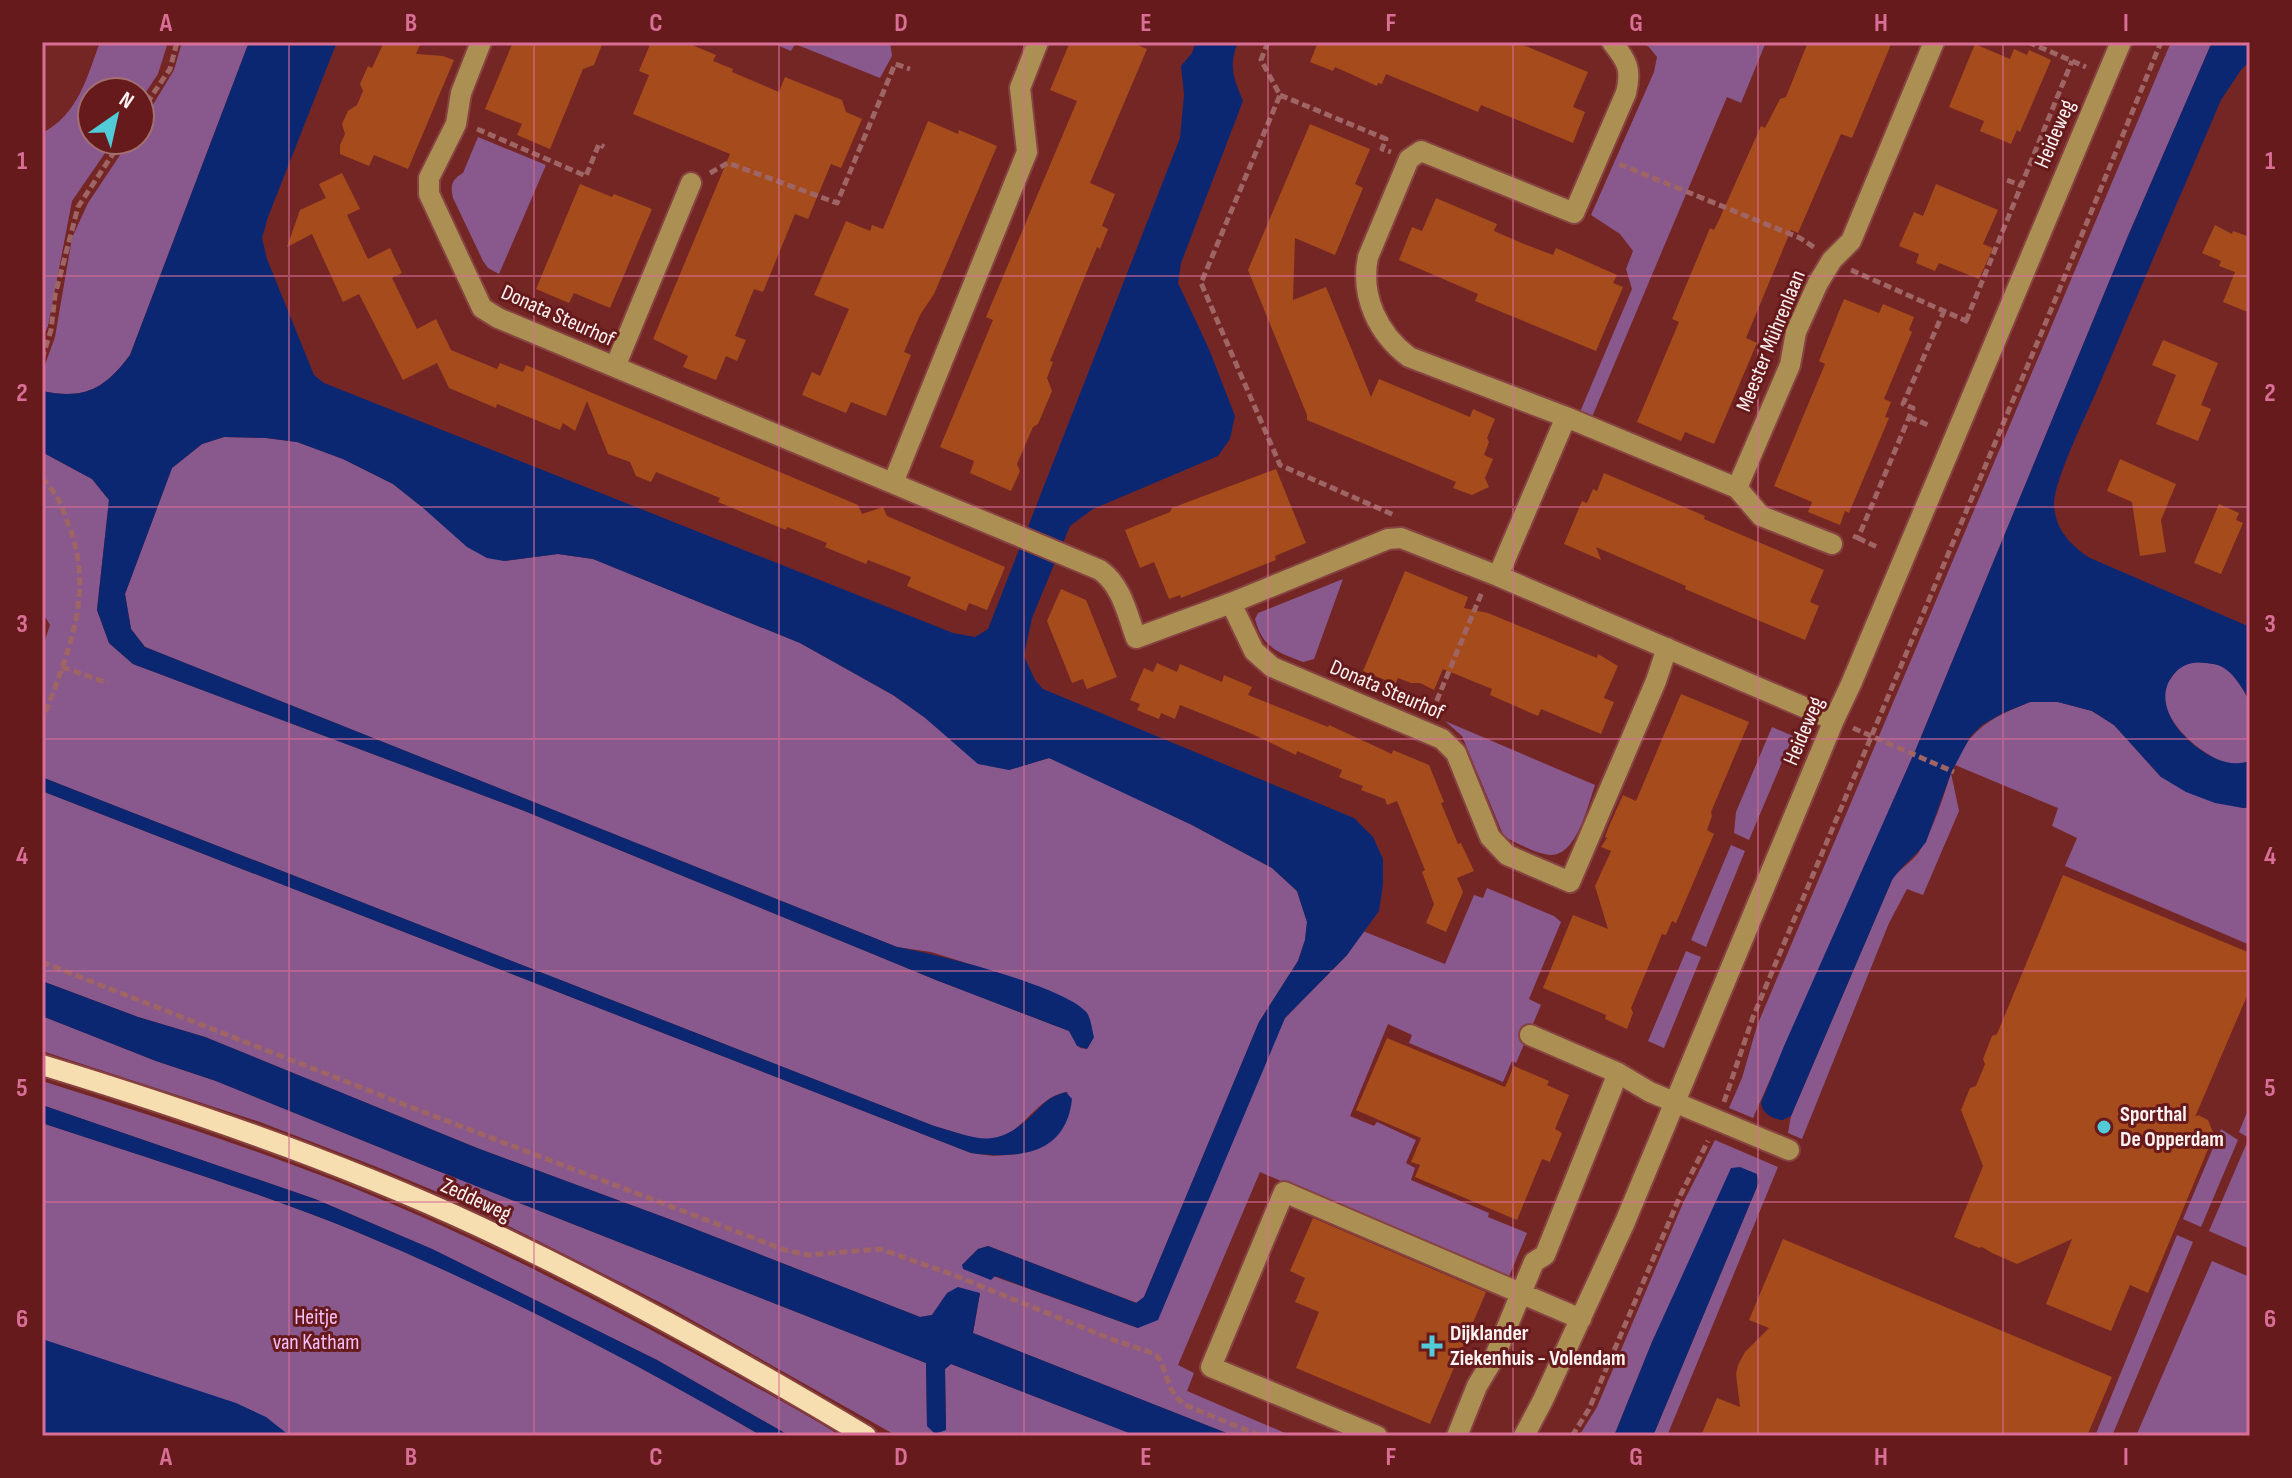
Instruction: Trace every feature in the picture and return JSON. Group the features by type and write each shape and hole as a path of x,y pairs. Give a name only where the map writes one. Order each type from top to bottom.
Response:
{"main road":[{"name":"Zeddeweg","path":"42,1065 280,1144 478,1226 698,1340 866,1436"}],"street":[{"name":"Donata Steurhof","path":"481,42 461,93 456,124 429,178 429,194 482,308 498,318 1100,570 1119,589 1136,638 1388,539 1401,538"},
{"path":"893,483 1027,152 1020,88 1038,42"},
{"path":"1612,42 1625,59 1630,77 1574,213 1421,151 1409,159 1368,257 1366,291 1381,328 1392,344 1409,357 1566,417 1737,488 1761,516 1832,544"},
{"name":"Meester Mührenlaan","path":"1737,488 1790,365 1796,332 1818,283 1832,260 1851,241 1934,42"},
{"name":"Heideweg","path":"1524,1436 1581,1319 1676,1102 2121,42"},
{"name":"Donata Steurhof","path":"615,367 691,183"},
{"path":"1494,574 1566,417"},
{"path":"1401,538 1494,574 1834,720"},
{"name":"Donata Steurhof","path":"1231,603 1254,651 1272,667 1442,739 1456,753 1490,837 1507,855 1570,882 1656,681 1667,648"},
{"path":"1530,1035 1618,1073 1638,1087 1789,1150"},
{"path":"1457,1436 1534,1262 1545,1255 1618,1073"},
{"path":"1377,1436 1211,1367 1284,1192 1581,1319"}],"path":[{"path":"156,90 170,69 177,42"},
{"path":"1268,42 1261,60 1280,95 1386,139 1382,149 1409,159"},
{"path":"1572,1436 1589,1409 1681,1194 1718,1119 1753,1017 2161,42"},
{"path":"1600,156 1800,238 1832,260 1969,322 2035,155 2035,147 2072,61"},
{"path":"691,183 728,163 837,203 895,64 910,69"},
{"path":"1280,95 1201,283 1280,465 1394,514 1401,538"},
{"path":"456,124 474,128 586,176 599,144 604,147"},
{"path":"42,359 78,207 111,156"},
{"path":"2007,180 2022,186"},
{"path":"1858,538 1913,408 1903,404 1944,311"},
{"path":"1909,417 1928,425"},
{"path":"42,478 62,506 75,542 81,580 78,616 42,722"},
{"path":"1832,544 1838,530 1877,547"},
{"path":"1424,731 1494,574"},
{"path":"62,667 108,683"},
{"path":"1872,735 1954,772"},
{"path":"42,962 785,1250 808,1255 880,1249 951,1274 1155,1354 1161,1361 1175,1396 1185,1405 1261,1436"}],"green space":[{"path":"100,42 168,42 156,77 87,76"},
{"path":"182,42 249,42 130,355 112,376 92,389 70,394 42,391 42,373 55,337 72,238 88,203 119,156 156,156 156,100 174,70"},
{"path":"770,42 890,42 892,56 880,78 795,44 791,51"},
{"path":"1641,42 1766,42 1741,103 1727,97 1592,417 1580,412 1632,289 1626,269 1633,251 1620,234 1591,215 1654,72 1657,57"},
{"path":"2171,42 2212,42 2128,236 1916,749 1753,1118 1729,1108 1742,1078 1757,1026"},
{"path":"76,101 76,156 103,156 72,201 48,326 42,340 42,133"},
{"path":"478,137 546,165 499,274 483,261 452,193 453,183 463,173"},
{"path":"224,437 297,442 343,459 393,484 504,561 558,554 593,559 800,643 893,695 1009,770 1049,758 1069,766 1192,825 1272,868 1297,891 1307,922 1298,961 1259,1022 1144,1297 1137,1303 988,1246 978,1249 962,1265 1138,1328 1285,1018 1347,955 1363,931 1445,964 1474,895 1483,898 1487,888 1554,916 1561,922 1529,999 1541,1005 1516,1063 1512,1061 1503,1082 1409,1043 1412,1035 1388,1024 1350,1116 1374,1126 1377,1122 1416,1140 1406,1163 1415,1168 1411,1180 1527,1233 1508,1279 1260,1172 1178,1365 1194,1373 1187,1391 1292,1436 1234,1436 973,1333 980,1293 943,1299 932,1315 920,1317 477,1148 205,1037 138,1017 42,981 42,791 971,1153 993,1156 1019,1154 1068,1092 1047,1100 1001,1137 984,1140 970,1137 934,1126 44,778 42,783 42,649 50,625 46,618 42,620 42,452 92,479 109,500 97,610 109,643 133,664 522,810 936,980 1069,1031 1080,1048 1087,1049 1094,1037 1005,975 931,952 897,947 145,647 131,629 125,594 172,468 202,444"},
{"path":"1343,579 1314,659 1303,662 1278,652 1262,637 1255,619 1258,613"},
{"path":"2198,662 2217,664 2229,671 2250,702 2250,761 2225,763 2204,752 2183,733 2167,711 2164,699 2167,684 2180,668"},
{"path":"2030,702 2058,702 2092,711 2114,725 2161,777 2243,808 2250,807 2250,945 2065,866 2077,838 2052,826 2058,808 1955,765 1976,732 2005,713"},
{"path":"1445,721 1595,785 1580,828 1568,847 1551,855 1504,837 1462,736"},
{"path":"1772,727 1793,736 1749,840 1734,833 1736,812"},
{"path":"1951,773 1959,811 1923,895 1907,889 1889,923 1802,1139 1788,1133 1791,1116 1892,880 1916,856 1924,843"},
{"path":"1731,845 1745,851 1706,947 1691,940"},
{"path":"1686,951 1701,957 1664,1048 1648,1041"},
{"path":"42,1016 216,1081 926,1363 927,1425 946,1429 945,1369 951,1364 1137,1436 897,1436 667,1306 459,1201 260,1122 42,1051"},
{"path":"42,1081 278,1159 441,1225 607,1306 841,1436 790,1436 657,1360 432,1249 315,1199 42,1105"},
{"path":"2250,1105 2250,1249 2209,1231 2249,1138 2239,1132"},
{"name":"Heitje van Katham","path":"42,1123 279,1202 409,1254 563,1327 762,1436 290,1436 42,1339"},
{"path":"2221,1129 2238,1140 2201,1227 2183,1219"},
{"path":"1715,1140 1778,1167 1667,1436 1653,1436 1759,1182 1672,1299 1614,1436 1579,1436 1597,1407 1683,1203"},
{"path":"2177,1235 2193,1242 2112,1436 2095,1436"},
{"path":"2212,1261 2250,1277 2250,1436 2136,1436"}],"shaded area":[{"path":"249,42 337,42 262,238 267,259 314,375 324,383 953,633 975,637 988,629 1180,138 1184,94 1181,66 1192,53 1196,42 1238,42 1233,72 1243,101 1181,263 1178,283 1209,349 1235,416 1230,439 1218,456 1093,509 1070,526 1032,618 1024,656 1035,680 1043,689 1354,818 1373,837 1383,859 1383,884 1379,911 1347,955 1285,1018 1158,1320 1138,1328 995,1276 991,1280 963,1269 962,1265 978,1249 988,1246 1136,1303 1144,1297 1259,1022 1298,961 1305,940 1307,922 1297,891 1272,868 1192,825 1049,758 1009,770 978,764 924,717 893,695 800,643 593,559 558,554 504,561 487,558 467,547 393,484 343,459 297,442 224,437 202,444 172,468 125,594 131,629 145,647 897,947 968,964 1054,993 1087,1013 1094,1037 1087,1049 1077,1046 1069,1031 936,980 522,810 133,664 109,643 97,610 109,500 92,479 42,452 42,391 70,394 92,389 112,376 130,355"},
{"path":"2212,42 2250,42 2250,61 2221,100 2070,451 2058,482 2054,505 2057,522 2065,536 2090,558 2250,627 2250,702 2228,671 2218,665 2201,662 2188,664 2176,671 2165,695 2175,725 2198,748 2223,761 2250,761 2250,807 2215,803 2186,792 2161,777 2114,725 2092,711 2058,702 2030,702 1982,725 1970,737 1951,773 1926,842 1892,880 1791,1116 1783,1120 1772,1117 1764,1111 1761,1103 1784,1046 1916,749 2128,236"},
{"path":"44,778 934,1126 973,1137 995,1138 1017,1128 1050,1099 1066,1092 1072,1099 1068,1118 1050,1143 1036,1150 1005,1155 971,1153 42,791"},
{"path":"42,981 138,1017 205,1037 477,1148 920,1317 932,1315 947,1293 958,1287 980,1293 973,1333 1234,1436 1137,1436 951,1364 945,1369 946,1430 935,1434 927,1426 926,1363 216,1081 42,1016"},
{"path":"42,1105 315,1199 432,1249 657,1360 790,1436 762,1436 562,1327 357,1232 240,1188 42,1123"},
{"path":"1740,1167 1757,1174 1759,1182 1653,1436 1614,1436 1652,1342 1731,1168"},
{"path":"42,1339 236,1403 266,1417 290,1436 42,1436"}],"building":[{"path":"384,42 421,42 416,54 454,60 408,169 374,155 369,166 340,154 345,134 342,124 348,111 357,105 363,91 360,84 368,66 372,68"},
{"path":"513,42 603,42 594,65 583,69 550,149 517,135 522,124 485,109"},
{"path":"651,42 685,42 716,55 713,61 733,69 732,72 779,92 785,77 842,100 846,112 862,119 841,168 831,164 808,219 795,214 763,292 754,289 735,336 746,340 737,361 726,356 716,380 683,367 688,356 653,339 730,154 633,114 649,75 639,71"},
{"path":"1070,42 1131,42 1147,49 1090,183 1115,194 1102,226 1108,229 1100,249 1097,247 1050,361 1053,362 1047,378 1052,391 1017,464 1020,471 1011,491 970,473 974,461 940,447 993,320 986,317 1077,101 1050,90"},
{"path":"1318,42 1516,42 1588,72 1573,107 1585,112 1573,143 1481,105 1478,112 1386,74 1382,84 1378,83 1377,86 1335,67 1333,71 1310,62"},
{"path":"1808,42 1892,42 1852,138 1841,134 1798,233 1791,230 1746,338 1757,343 1714,444 1685,432 1681,441 1637,422 1679,322 1672,319 1710,228 1714,230 1761,126 1765,128 1780,99 1786,97"},
{"path":"1975,44 2010,59 2014,49 2027,55 2029,50 2051,60 2020,132 2017,130 2011,144 1980,131 1984,121 1949,107"},
{"path":"928,121 997,146 934,294 920,315 904,352 911,355 886,416 851,402 846,413 802,395 812,372 820,376 849,309 814,295 846,221 870,231 872,225 883,229"},
{"path":"1310,124 1370,149 1355,184 1363,188 1335,255 1295,238 1293,300 1326,287 1371,397 1379,379 1470,417 1473,409 1495,419 1484,455 1493,459 1485,478 1489,487 1472,495 1453,488 1456,482 1307,420 1248,270"},
{"path":"342,173 360,209 347,215 368,259 390,248 402,273 392,278 417,329 436,319 451,350 497,369 500,363 523,372 526,365 858,505 862,514 883,507 887,516 1005,567 987,610 969,603 966,611 907,586 911,577 868,560 866,564 825,547 827,543 742,512 718,502 720,498 656,472 651,482 636,476 630,462 608,454 587,401 575,431 563,423 560,430 449,388 437,363 403,380 359,294 343,302 312,234 287,247 300,210 326,198 319,184"},
{"path":"580,184 652,209 610,308 574,293 569,303 536,289"},
{"path":"1936,184 1998,210 1983,244 1993,248 1979,279 1939,263 1935,271 1916,263 1919,254 1899,246 1914,212 1923,216"},
{"path":"1436,198 1497,224 1494,231 1524,244 1553,255 1556,248 1617,275 1613,283 1623,287 1596,351 1475,301 1478,294 1399,260 1412,227 1422,231"},
{"path":"2215,225 2232,234 2233,231 2250,237 2250,313 2223,302 2235,272 2219,266 2221,261 2202,253"},
{"path":"1844,299 1879,313 1883,304 1914,317 1909,330 1912,332 1884,399 1891,402 1885,417 1889,418 1849,513 1845,511 1840,525 1808,512 1812,502 1774,486 1825,364 1819,361"},
{"path":"2163,340 2218,363 2201,405 2211,409 2198,441 2156,424 2176,375 2152,365"},
{"path":"2120,459 2176,484 2161,520 2166,552 2140,556 2132,502 2107,491"},
{"path":"1276,469 1306,543 1275,556 1276,560 1181,598 1180,595 1169,599 1154,562 1140,568 1125,530 1170,512 1172,508"},
{"path":"1604,473 1824,570 1810,602 1819,606 1805,640 1596,547 1601,560 1564,544 1582,501 1587,503 1593,489 1597,491"},
{"path":"2219,504 2239,513 2236,520 2243,523 2221,574 2194,563"},
{"path":"1405,571 1468,597 1464,608 1488,613 1597,658 1598,654 1618,666 1604,698 1614,702 1601,734 1541,709 1538,716 1490,695 1492,689 1443,669 1434,690 1398,678 1395,684 1363,671"},
{"path":"1061,589 1086,600 1117,677 1087,689 1083,679 1072,683 1047,621"},
{"path":"1157,663 1177,672 1180,664 1222,682 1224,675 1252,687 1248,695 1329,725 1392,754 1393,750 1429,765 1458,844 1461,843 1474,871 1457,878 1463,892 1446,932 1426,923 1434,904 1422,872 1425,870 1397,801 1387,805 1385,799 1361,790 1363,786 1339,777 1342,770 1297,751 1296,755 1180,705 1175,719 1161,713 1159,719 1137,710 1140,704 1130,700 1144,668 1153,672"},
{"path":"1681,694 1749,722 1711,812 1707,830 1714,834 1676,923 1672,921 1666,935 1662,934 1631,1008 1633,1013 1627,1029 1605,1019 1606,1015 1543,988 1573,915 1608,929 1595,886 1611,851 1601,847 1623,795 1636,801"},
{"path":"2063,875 2250,953 2250,989 2195,1117 2198,1115 2208,1120 2214,1135 2148,1293 2130,1285 2111,1331 2046,1304 2072,1239 2017,1264 1954,1237 1983,1166 1961,1110 1970,1088 1976,1086 1992,1036 1997,1034"},
{"path":"1387,1038 1505,1087 1514,1066 1549,1081 1547,1085 1569,1095 1555,1129 1562,1133 1550,1162 1542,1159 1517,1220 1415,1177 1420,1165 1411,1162 1421,1138 1356,1110"},
{"path":"1313,1218 1486,1292 1430,1424 1296,1368 1319,1312 1295,1302 1305,1278 1290,1271"},
{"path":"1783,1239 2112,1377 2087,1436 1701,1436 1717,1398 1740,1407 1736,1374 1738,1365 1745,1352 1769,1328 1749,1320"}],"place":[{"name":"Sporthal De Opperdam","path":"2104,1127"},
{"name":"Dijklander Ziekenhuis - Volendam","path":"1432,1346"}]}
